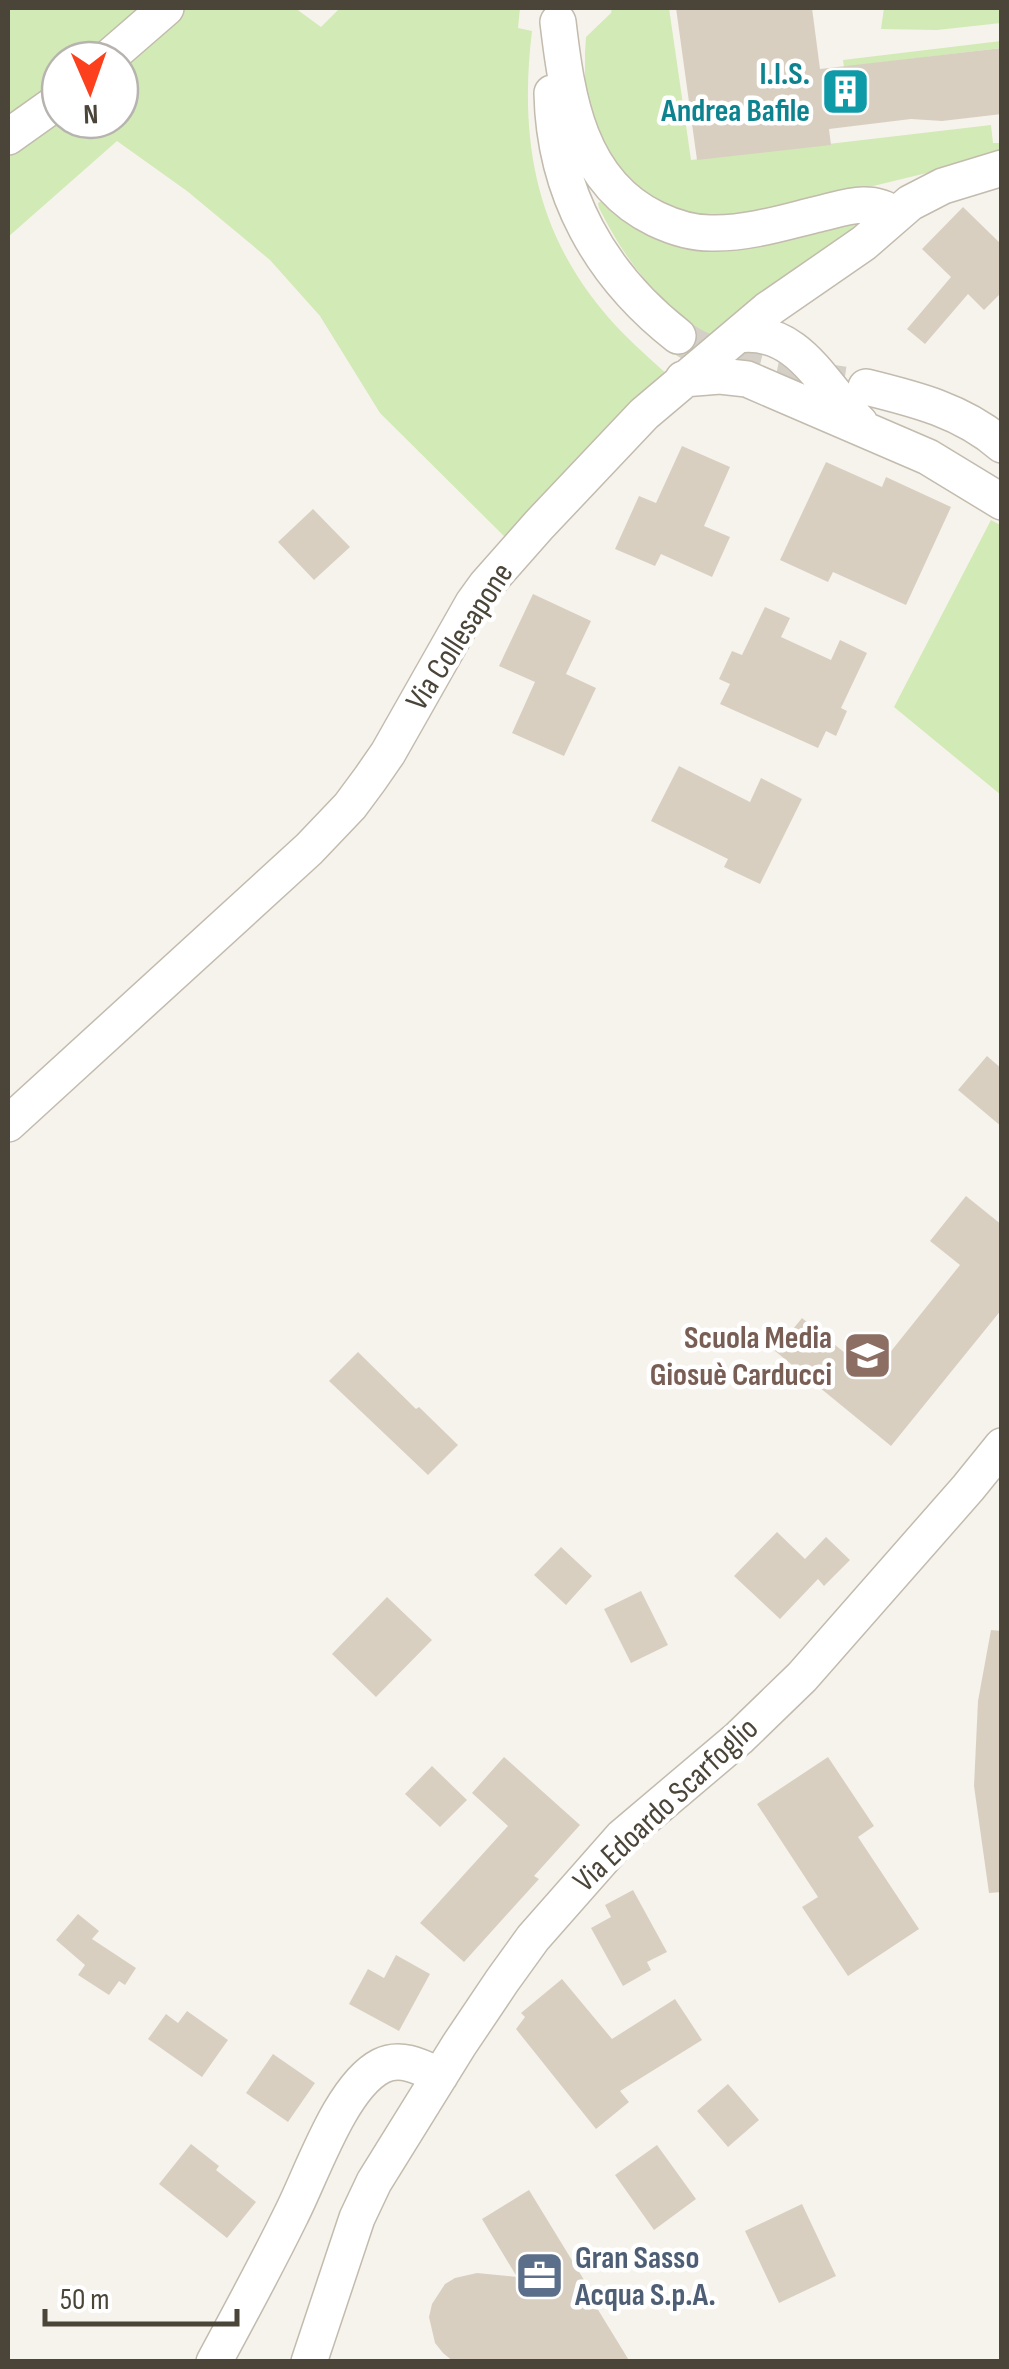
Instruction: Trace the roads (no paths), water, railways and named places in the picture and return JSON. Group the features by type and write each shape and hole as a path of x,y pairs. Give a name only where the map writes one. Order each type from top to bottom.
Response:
{"street":[{"path":"129,40 166,8"},
{"path":"559,15 570,101 584,144 618,194 649,216 686,231 714,234 863,204 881,207 895,215"},
{"path":"559,15 552,107 558,154 568,187 611,268 644,307 678,336"},
{"path":"8,137 40,114"},
{"name":"Via Collesapone","path":"8,1124 331,827 388,753 486,585 625,432 778,302 864,242 910,203 943,186 1002,168"},
{"path":"778,302 774,325 782,341"},
{"path":"747,379 737,357 738,335 762,334 782,341 804,359 865,428"},
{"path":"683,379 747,379 928,456 1002,502"},
{"path":"866,387 952,412 1002,445"},
{"name":"Via Edoardo Scarfoglio","path":"309,2362 366,2198 502,1981 549,1918 622,1838 739,1738 802,1677 1002,1446"},
{"path":"214,2362 342,2109 356,2089 376,2069 396,2062 440,2076"}],"tunnel":[{"path":"678,336 737,364 844,384"}],"place":[{"name":"I.I.S. Andrea Bafile","path":"845,92"},
{"name":"Scuola Media Giosuè Carducci","path":"867,1356"},
{"name":"Gran Sasso Acqua S.p.A.","path":"540,2276"}]}
